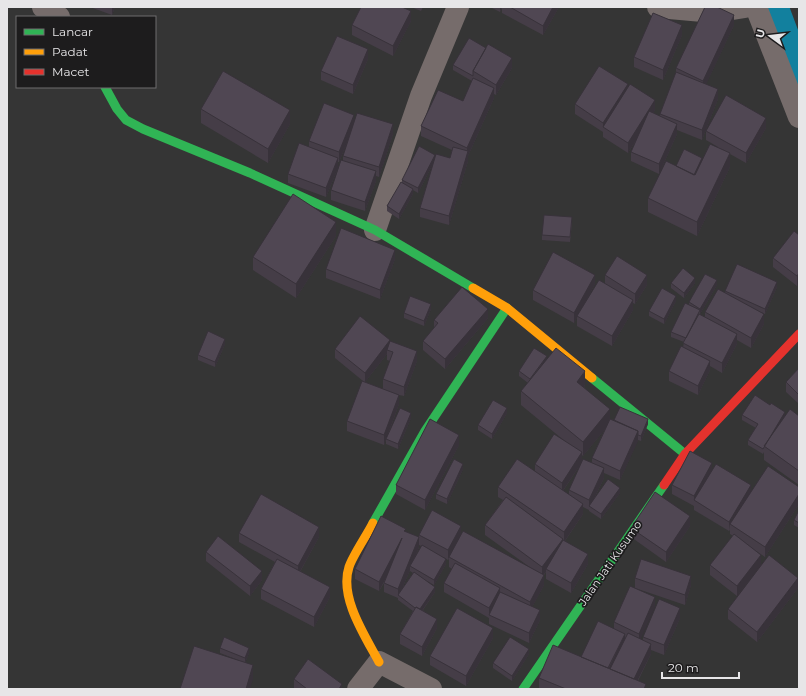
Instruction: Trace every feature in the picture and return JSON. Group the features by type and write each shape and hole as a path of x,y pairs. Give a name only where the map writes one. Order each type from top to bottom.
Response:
{"street":[{"path":"43,7 57,16"},
{"path":"375,230 421,96 458,7"},
{"path":"658,7 714,12 745,7"},
{"path":"756,7 799,118"},
{"path":"106,88 117,109 126,120 142,129 250,172 375,230 507,308 685,454"},
{"path":"432,689 380,662 354,614 346,583 349,566 425,431 507,308"},
{"name":"Jalan Jati Kusumo","path":"523,689 685,454 799,334"},
{"path":"358,689 380,662"}],"building":[{"path":"361,7 402,7 411,11 393,46 352,25"},
{"path":"510,7 553,7 543,26"},
{"path":"705,7 717,7 734,15 703,81 676,68"},
{"path":"653,13 682,25 663,70 634,57"},
{"path":"337,36 368,49 353,85 321,71"},
{"path":"469,38 486,48 473,71 473,76 453,65"},
{"path":"488,44 512,58 496,85 473,71"},
{"path":"599,66 628,84 603,123 575,104"},
{"path":"223,71 290,110 268,149 201,109"},
{"path":"676,72 718,89 702,130 660,114"},
{"path":"473,78 494,88 467,148 421,126 438,90 463,101"},
{"path":"630,84 655,100 628,143 603,127"},
{"path":"726,95 766,118 746,153 706,131"},
{"path":"324,103 354,115 339,152 309,141"},
{"path":"649,111 677,124 659,164 631,152"},
{"path":"357,113 393,124 379,167 343,156"},
{"path":"299,143 338,158 326,188 288,174"},
{"path":"710,144 730,153 697,222 648,198 666,161 695,175"},
{"path":"419,146 435,155 418,188 402,180"},
{"path":"453,147 468,151 449,216 420,208 436,154 450,158"},
{"path":"684,149 702,158 694,175 676,166"},
{"path":"341,160 376,171 365,202 331,190"},
{"path":"401,182 413,189 399,214 387,206"},
{"path":"293,194 336,222 296,284 253,257"},
{"path":"544,215 572,217 570,237 542,235"},
{"path":"341,228 395,250 380,290 326,269"},
{"path":"794,231 799,235 799,273 797,276 773,258"},
{"path":"553,252 595,275 574,313 533,290"},
{"path":"617,256 647,275 635,294 605,275"},
{"path":"737,264 777,282 765,309 725,291"},
{"path":"683,268 695,278 684,293 671,283"},
{"path":"705,274 717,280 700,309 689,302"},
{"path":"599,280 633,300 612,336 577,316"},
{"path":"462,287 488,309 445,359 423,341 438,323 434,320"},
{"path":"662,288 676,296 664,319 649,311"},
{"path":"718,289 764,314 751,338 705,312"},
{"path":"410,296 431,304 424,321 404,313"},
{"path":"685,303 700,310 686,338 671,332"},
{"path":"699,314 737,334 722,363 683,343"},
{"path":"360,316 390,340 365,373 335,349"},
{"path":"208,331 225,339 215,362 198,355"},
{"path":"390,341 417,351 404,387 383,379 393,352 387,350"},
{"path":"681,346 710,361 698,386 669,371"},
{"path":"534,348 547,356 530,379 519,371"},
{"path":"556,348 585,371 577,382 610,409 583,442 521,391"},
{"path":"799,368 799,395 786,382"},
{"path":"362,381 399,395 384,435 347,421"},
{"path":"755,395 770,405 771,403 785,412 763,449 748,440 758,424 742,415"},
{"path":"493,400 507,408 492,434 478,425"},
{"path":"620,407 648,419 641,436 638,435 638,431 614,420"},
{"path":"400,408 411,413 398,444 386,439"},
{"path":"790,409 799,416 799,471 764,446"},
{"path":"430,419 459,435 425,500 396,485"},
{"path":"610,419 638,431 620,471 592,458"},
{"path":"554,434 582,452 562,483 535,464"},
{"path":"690,451 712,463 694,496 672,485"},
{"path":"454,459 463,464 447,499 436,494"},
{"path":"517,459 583,504 564,532 498,487"},
{"path":"583,459 604,468 589,500 569,490"},
{"path":"716,464 751,485 729,522 694,500"},
{"path":"768,466 799,487 799,494 765,547 730,524"},
{"path":"608,479 620,488 601,514 589,506"},
{"path":"655,492 690,516 666,552 631,528"},
{"path":"261,494 319,527 298,566 239,533"},
{"path":"506,497 563,539 542,567 485,525"},
{"path":"432,510 461,526 448,550 419,535"},
{"path":"799,510 799,523 794,520"},
{"path":"381,516 406,529 404,531 419,537 398,589 384,583 402,538 379,582 355,569"},
{"path":"463,531 544,575 530,602 449,557"},
{"path":"734,534 761,555 737,586 710,565"},
{"path":"218,536 262,571 250,586 206,552"},
{"path":"563,540 588,554 571,583 546,569"},
{"path":"422,545 446,559 434,580 410,566"},
{"path":"769,555 798,578 757,632 728,609"},
{"path":"277,559 330,587 314,617 261,589"},
{"path":"641,559 691,576 685,595 635,578"},
{"path":"455,563 500,588 489,608 444,583"},
{"path":"414,572 435,587 420,609 415,608 398,595"},
{"path":"630,586 655,597 639,634 614,622"},
{"path":"500,592 540,610 529,633 489,615"},
{"path":"659,599 680,608 664,645 643,637"},
{"path":"416,607 437,619 422,647 400,634"},
{"path":"457,608 493,628 466,676 430,656"},
{"path":"598,621 625,634 608,668 581,657"},
{"path":"628,633 651,644 634,679 610,669"},
{"path":"224,637 249,648 245,658 220,648"},
{"path":"510,637 529,649 512,676 493,663"},
{"path":"553,645 646,684 644,689 566,689 539,678"},
{"path":"194,646 253,665 246,689 180,689"},
{"path":"308,659 342,684 339,689 307,689 294,679"}],"waterway":[{"path":"775,7 799,71"}],"traffic: fast":[{"path":"106,88 117,109 126,120 143,129 250,173 375,230 473,288"},
{"path":"373,523 425,431 507,308"},
{"path":"592,378 685,454"},
{"path":"523,689 664,485"}],"traffic: slow":[{"path":"473,288 507,308 592,378"},
{"path":"373,523 351,562 347,579 350,603 355,616 379,662"}],"traffic: jam":[{"path":"664,485 685,454 799,334"}]}
